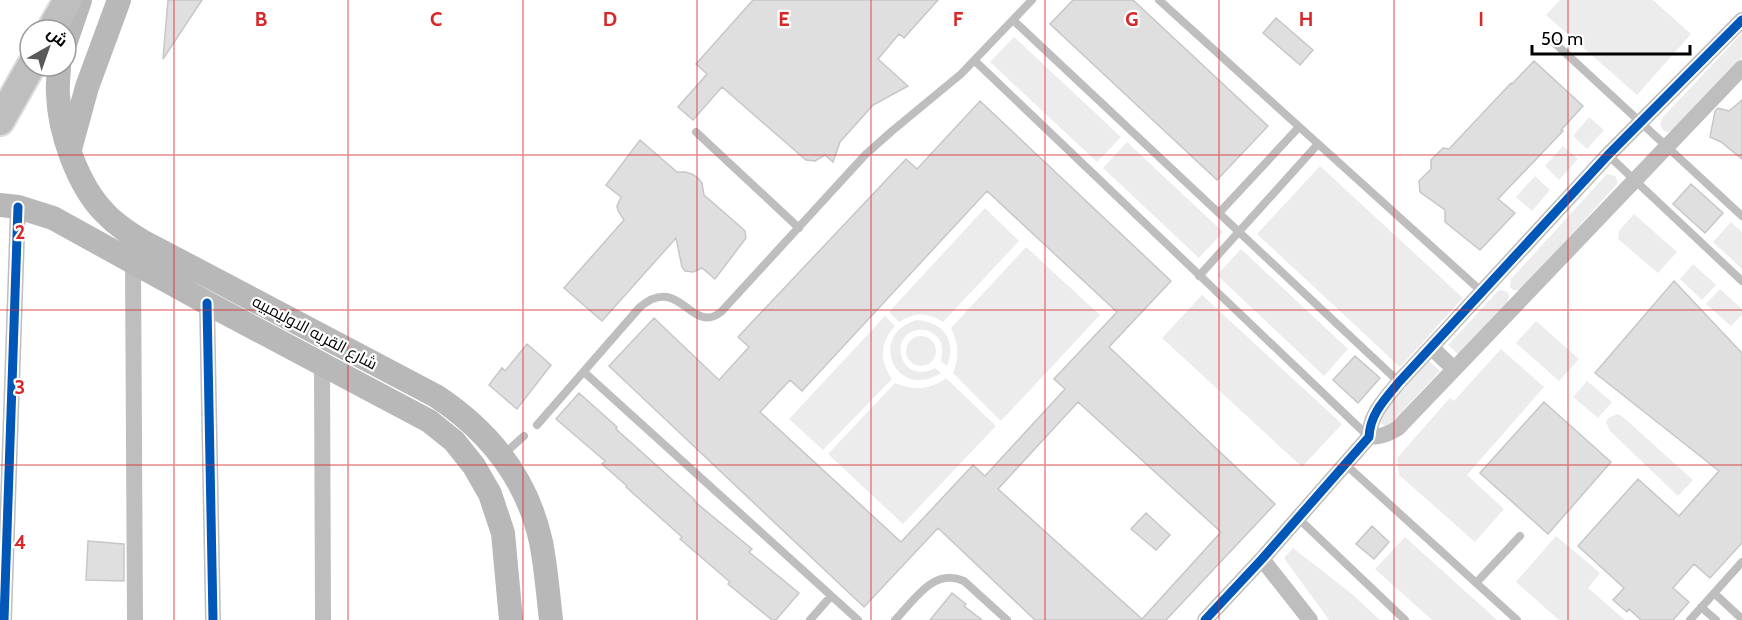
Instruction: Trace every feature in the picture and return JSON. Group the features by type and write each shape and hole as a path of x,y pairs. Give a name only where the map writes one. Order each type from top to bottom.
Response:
{"highway":[{"path":"58,18 68,0"},
{"path":"0,121 24,78"}],"main road":[{"path":"74,18 80,0"},
{"path":"70,150 87,87 119,0"},
{"name":"شارع القريه الاوليمبيه","path":"59,78 61,122 77,172 89,194 122,228 142,241 436,396 472,423 502,456 516,476 536,523 541,543 551,620"},
{"name":"شارع القريه الاوليمبيه","path":"9,206 53,218 429,421 454,441 474,466 490,494 503,533 511,620"},
{"path":"503,533 536,523"}],"street":[{"path":"1205,620 1369,437 1369,426 1373,417 1399,382 1608,155 1742,20"},
{"path":"1369,437 1390,434 1398,428 1742,68"},
{"path":"4,620 9,206"},
{"path":"133,261 135,620"},
{"path":"207,303 213,620"},
{"path":"1431,347 1455,369"},
{"path":"322,363 322,620"},
{"path":"1262,559 1310,620"}],"lane":[{"path":"537,425 647,301 656,297 665,297 682,303 702,318 709,319 716,316 865,156 975,61 1032,0"},
{"path":"1159,0 1481,291"},
{"path":"1013,20 1399,382"},
{"path":"1546,35 1742,216"},
{"path":"975,61 1369,437"},
{"path":"1220,213 1299,127"},
{"path":"696,132 799,228"},
{"path":"1199,276 1318,144"},
{"path":"1608,155 1742,281"},
{"path":"584,372 858,620"},
{"path":"502,456 524,436"},
{"path":"1345,464 1516,620"},
{"path":"1298,518 1405,620"},
{"path":"1476,583 1520,536"},
{"path":"1690,620 1742,562"},
{"path":"895,620 928,585 945,577 964,581 1007,620"},
{"path":"1714,593 1742,619"},
{"path":"810,620 831,596"},
{"path":"1701,607 1716,620"}],"shaded area":[{"path":"1560,0 1653,0 1691,34 1637,95 1546,15"},
{"path":"1742,33 1742,58 1675,129 1664,131 1660,124 1663,117"},
{"path":"1014,37 1121,137 1097,162 990,62"},
{"path":"1589,117 1604,130 1587,149 1573,136"},
{"path":"1127,142 1223,232 1199,258 1103,168"},
{"path":"1563,146 1578,159 1559,180 1545,166"},
{"path":"1320,166 1463,298 1400,367 1257,234"},
{"path":"1607,174 1615,176 1617,184 1521,290 1513,290 1510,287 1511,279"},
{"path":"1535,176 1550,190 1532,211 1516,197"},
{"path":"985,208 1019,241 943,322 932,316 921,314 910,316 899,322 889,312"},
{"path":"1634,214 1677,252 1658,273 1618,239 1619,231"},
{"path":"1731,222 1742,232 1742,269 1713,242"},
{"path":"1026,247 1100,315 1001,421 953,373 957,350 951,328"},
{"path":"1241,249 1348,349 1324,376 1217,275"},
{"path":"1693,264 1716,285 1702,300 1680,279"},
{"path":"1720,289 1742,309 1742,315 1731,326 1706,304"},
{"path":"1501,290 1508,292 1507,303 1459,355 1448,345"},
{"path":"1202,295 1342,424 1302,467 1162,338"},
{"path":"885,316 895,326 886,338 883,352 885,365 892,379 823,450 789,419"},
{"path":"917,320 941,329 949,341 950,357 947,366 941,361 941,343 933,333 927,330 917,330 908,334 902,341 902,358 906,365 923,372 935,368 941,373 925,380 911,379 900,373 893,363 890,351 893,338 902,327"},
{"path":"1536,321 1579,359 1559,381 1516,343"},
{"path":"921,336 932,340 936,351 932,362 921,366 910,362 906,351 910,340"},
{"path":"1501,349 1544,387 1467,475 1504,509 1475,542 1399,475 1397,458 1450,398 1454,401"},
{"path":"1429,361 1440,371 1391,423 1385,426 1380,422 1382,414"},
{"path":"946,378 996,426 903,524 828,454 895,383 921,388 934,385"},
{"path":"1587,381 1612,402 1598,418 1573,397"},
{"path":"1617,414 1693,480 1678,496 1610,431 1606,422 1608,418"},
{"path":"1556,536 1600,573 1588,588 1625,620 1559,620 1516,582"},
{"path":"1405,537 1497,620 1432,620 1375,569"},
{"path":"1293,548 1352,594 1380,620 1329,620 1284,558"}],"building":[{"path":"168,0 202,0 163,59"},
{"path":"753,0 938,0 904,38 899,34 878,59 908,86 873,105 840,142 833,162 825,155 815,161 806,160 722,87 693,120 678,107 707,74 696,64"},
{"path":"1073,0 1133,0 1268,126 1217,180 1050,24"},
{"path":"1276,18 1313,50 1300,65 1263,33"},
{"path":"1534,61 1583,106 1561,130 1563,131 1498,199 1515,213 1480,250 1445,222 1445,210 1420,192 1419,181 1431,169 1431,160 1443,148 1449,149"},
{"path":"1742,100 1742,159 1721,142 1710,137 1715,111 1718,108 1729,111"},
{"path":"980,101 1171,281 1109,347 1275,504 1166,620 1035,620 938,528 864,607 609,366 654,318 719,380 749,347 738,337 906,159 917,169","holes":["987,191 1117,312 1054,379 1065,389 985,476 973,465 901,542 760,412 790,380 802,391","1078,402 1221,532 1142,619 998,489"]},
{"path":"640,140 677,172 692,174 698,178 702,183 704,195 745,231 746,238 715,279 702,268 693,272 685,271 682,267 676,238 602,321 564,288 624,220 617,206 621,197 606,185"},
{"path":"1691,184 1723,213 1705,233 1673,204"},
{"path":"1674,281 1742,353 1742,543 1710,578 1694,564 1673,588 1689,602 1673,620 1641,620 1629,609 1627,612 1613,600 1624,588 1578,546 1638,479 1679,516 1719,471 1595,373"},
{"path":"527,344 551,365 517,409 489,385 502,368 505,371"},
{"path":"1355,356 1380,378 1358,403 1333,380"},
{"path":"579,393 694,501 752,549 749,552 799,593 776,620 772,620 728,584 730,582 680,539 682,537 602,464 605,461 556,419"},
{"path":"1544,402 1611,462 1548,534 1480,473"},
{"path":"1146,513 1170,535 1156,550 1131,529"},
{"path":"1372,526 1389,542 1374,559 1356,544"},
{"path":"88,541 124,544 124,581 86,580"},
{"path":"952,593 966,604 964,606 982,620 930,620"}],"cycle path":[{"path":"1205,620 1369,437 1375,414 1399,382 1608,155 1742,20"},
{"path":"4,620 18,207"},
{"path":"207,303 213,620"}]}
